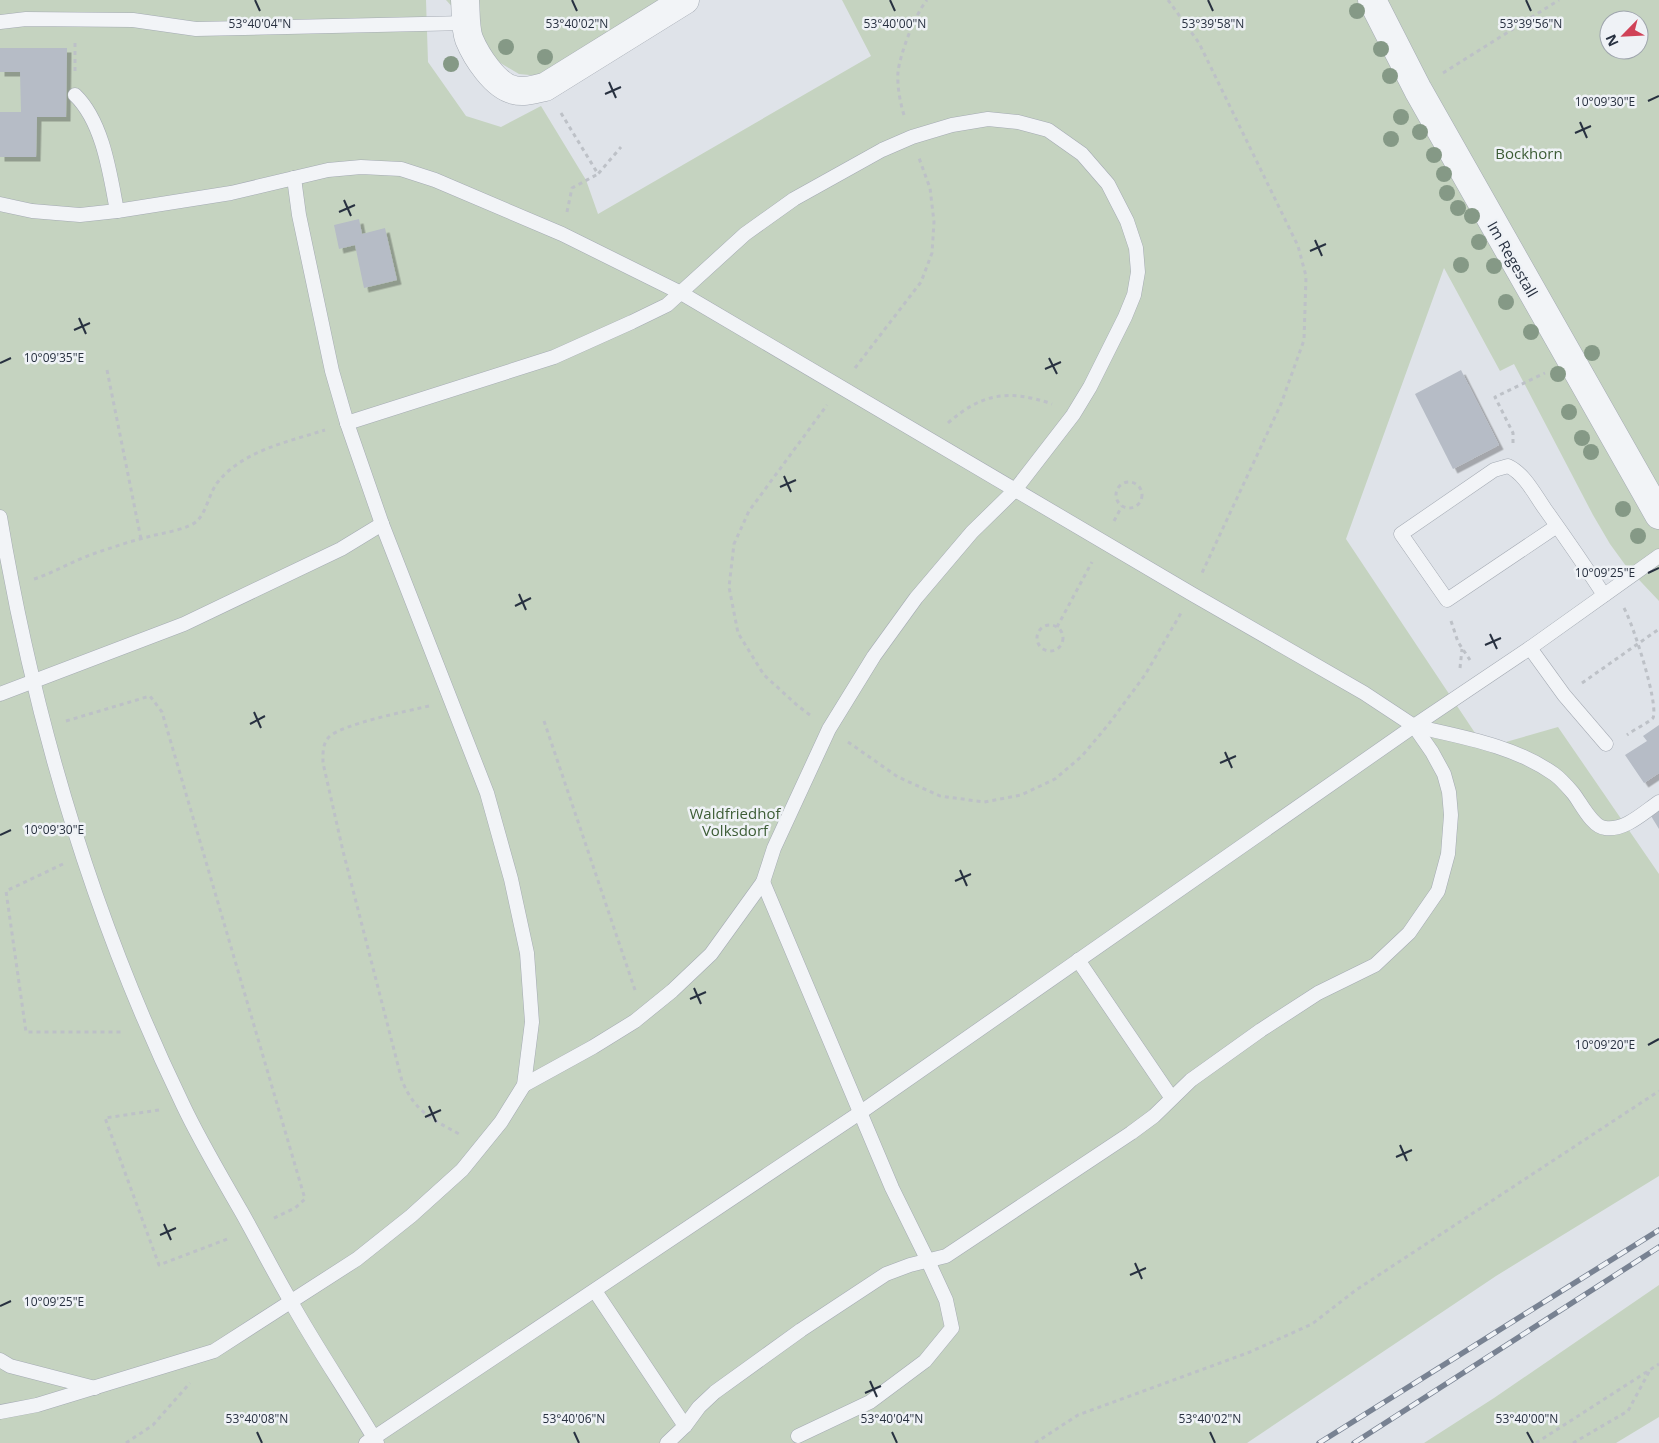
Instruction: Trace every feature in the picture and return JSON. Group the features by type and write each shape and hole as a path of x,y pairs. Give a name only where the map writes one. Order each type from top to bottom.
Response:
{"street":[{"path":"466,12 468,38 488,72 498,82 514,90 537,89 686,0"},
{"name":"Im Regestall","path":"1372,0 1418,90 1659,515"}],"lane":[{"path":"0,22 26,19 132,20 196,29 466,12"},
{"path":"75,95 86,109 99,136 117,211"},
{"path":"347,423 554,357 632,322 667,304 745,234 794,199 882,150 912,137 952,125 988,118 1018,122 1048,130 1082,154 1108,184 1127,221 1136,248 1138,272 1134,295 1090,386 1072,415 1015,490 972,532 916,598 874,656 829,729 774,848 763,882 711,954 635,1021 593,1047 524,1085"},
{"path":"0,204 32,211 80,215 231,193 328,170 361,167 400,169 435,180 562,234 681,293 1103,542 1364,693 1414,726 1509,750 1529,758 1559,778 1573,793 1595,823 1603,828 1618,828 1659,802"},
{"path":"0,1412 37,1405 214,1351 357,1259 412,1216 462,1170 501,1122 524,1085 532,1022 526,953 511,879 487,793 382,524 347,423 330,362 299,215 294,178"},
{"path":"1557,526 1446,600 1402,534 1494,470 1508,466 1516,470 1609,592"},
{"path":"0,517 12,586 44,728 82,856 108,929 149,1032 183,1106 290,1301 372,1441 861,1112 1414,726 1530,648 1659,556"},
{"path":"0,694 184,624 341,549 382,524"},
{"path":"1530,648 1564,695 1606,744"},
{"path":"667,1443 715,1392 801,1330 886,1274 910,1265 946,1256 1030,1202 1154,1116 1191,1080 1261,1030 1318,993 1375,964 1409,932 1438,891 1448,854 1451,816 1449,792 1444,774 1414,726"},
{"path":"763,882 892,1188 946,1300 952,1328 925,1360 870,1402 798,1436"},
{"path":"1078,960 1172,1098"},
{"path":"595,1291 685,1426"},
{"path":"0,1360 10,1366 96,1388"}],"path":[{"path":"1168,0 1199,43 1298,246 1306,276 1306,300"},
{"path":"1418,90 1559,0"},
{"path":"75,39 75,95"},
{"path":"537,89 598,174"},
{"path":"562,234 572,188 598,174 621,147"},
{"path":"107,370 141,538"},
{"path":"1508,466 1514,440 1513,433 1495,397 1520,385"},
{"path":"933,441 941,430 965,410 976,403 992,397 1021,395 1053,404 1072,415"},
{"path":"12,586 44,576 89,556 141,538 185,527 198,521 216,485 226,473 247,458 274,446 347,423"},
{"path":"1126,482 1136,484 1142,492 1140,502 1132,508 1122,506 1116,498 1118,488 1126,482"},
{"path":"1057,627 1122,506"},
{"path":"1606,744 1616,742 1653,718 1656,708 1652,687 1630,618 1609,592"},
{"path":"1446,600 1458,642 1483,679"},
{"path":"1047,626 1057,627 1062,636 1061,645 1052,652 1042,650 1037,641 1039,631 1047,626"},
{"path":"1564,695 1659,628"},
{"path":"44,728 124,702 150,696 162,712 305,1199 296,1208 252,1230 159,1265 105,1118 183,1106"},
{"path":"452,700 338,731 328,738 323,750 323,763 343,851 402,1081 414,1104 425,1114 481,1147"},
{"path":"544,722 643,1014"},
{"path":"82,856 6,891 26,1032 149,1032"},
{"path":"1035,1443 1078,1415 1250,1352 1312,1324 1356,1290 1659,1091"},
{"path":"126,1443 153,1425 194,1379 214,1351"},
{"path":"1536,1443 1659,1364"},
{"path":"1573,1443 1628,1410 1650,1368"}],"green space":[{"name":"Waldfriedhof Volksdorf","path":"0,0 426,0 428,62 466,116 501,127 541,106 586,180 598,214 871,56 842,0 1659,0 1659,601 1626,566 1610,544 1514,364 1500,371 1444,268 1346,539 1485,748 1558,727 1659,874 1659,1176 1496,1276 1247,1443 0,1443"},
{"path":"446,0 670,0 550,77 519,74 492,58 467,23"},
{"path":"1659,1285 1659,1417 1616,1443 1424,1443 1494,1398"}],"building":[{"path":"0,48 67,48 66,117 37,117 36,157 0,157 0,112 21,112 20,72 0,72"},
{"path":"359,219 362,234 385,228 397,280 364,288 355,245 339,249 334,225"},
{"path":"1461,370 1499,445 1453,469 1415,394"},
{"path":"1659,725 1659,773 1644,783 1625,755 1647,741 1643,736"},
{"path":"1659,810 1659,829 1651,816"}],"railway":[{"path":"1319,1443 1659,1230"},
{"path":"1354,1443 1659,1247"}],"park label":[{"name":"Bockhorn","path":"1529,153"}]}
